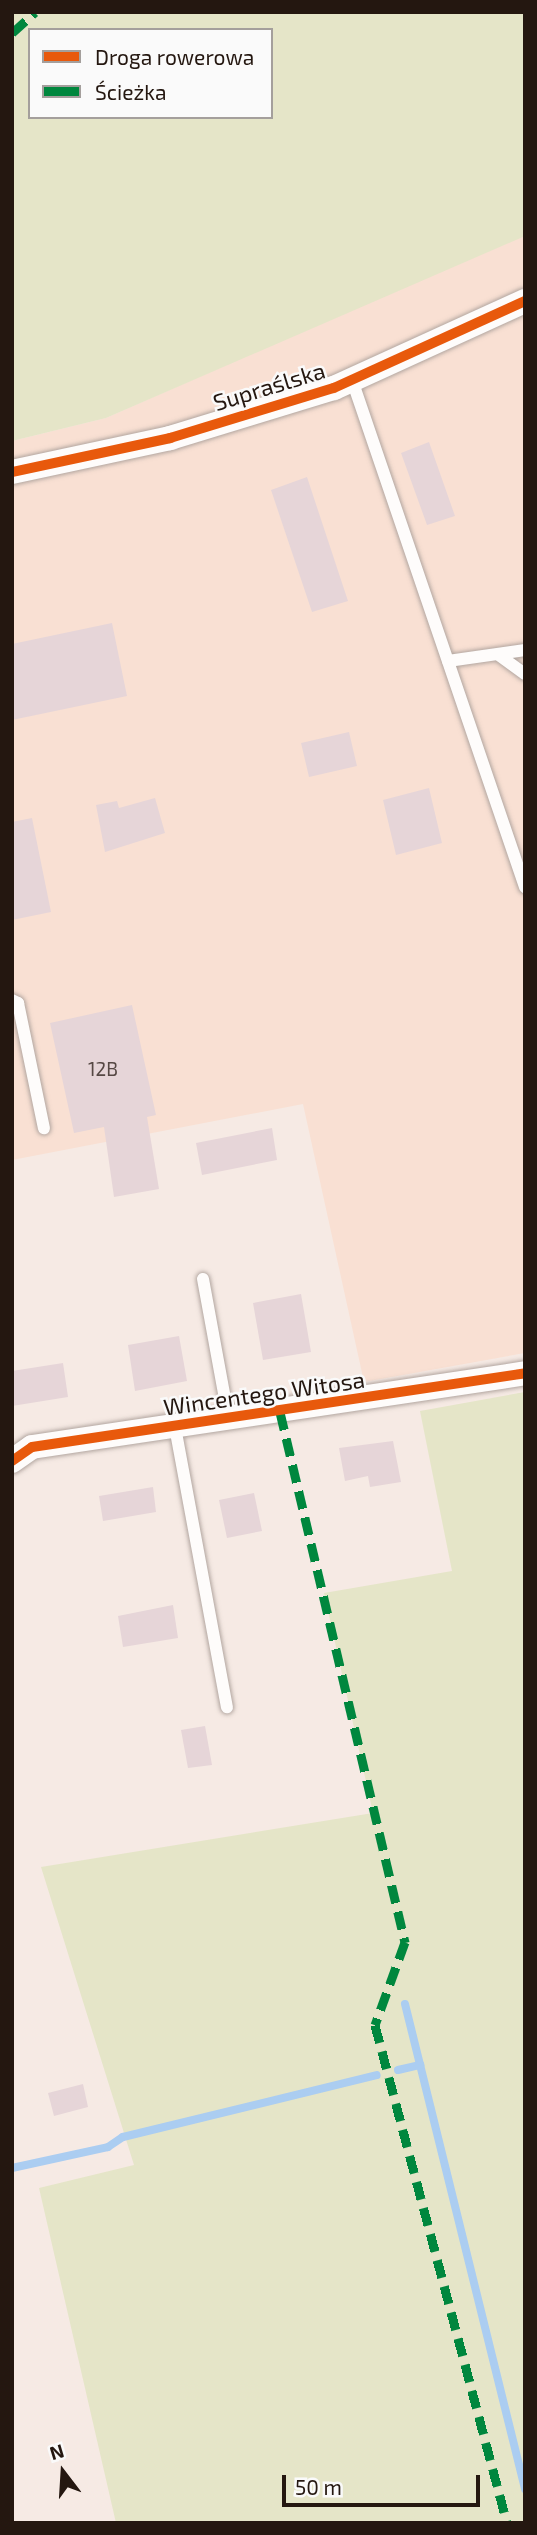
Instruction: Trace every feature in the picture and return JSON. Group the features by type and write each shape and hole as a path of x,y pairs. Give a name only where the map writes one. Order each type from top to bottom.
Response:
{"street":[{"name":"Supraślska","path":"12,472 170,438 352,380 525,301"},
{"name":"Wincentego Witosa","path":"12,1461 32,1447 229,1420 525,1373"}],"lane":[{"path":"352,380 525,887"},
{"path":"448,661 500,656 525,650"},
{"path":"500,656 525,674"},
{"path":"12,1000 18,1003 44,1128"},
{"path":"203,1279 229,1420"},
{"path":"175,1427 227,1707"}],"shaded area":[{"path":"525,233 525,1353 364,1382 303,1104 12,1160 12,441 106,418"}],"green space":[{"path":"12,12 525,12 525,236 106,418 12,441"},
{"path":"525,1392 525,2523 116,2523 39,2188 134,2165 41,1867 373,1813 324,1593 452,1571 420,1411"}],"building":[{"path":"429,442 455,516 427,525 401,453"},
{"path":"307,477 348,601 312,612 271,490"},
{"path":"112,623 127,696 12,720 12,644"},
{"path":"349,732 357,766 309,777 301,743"},
{"path":"429,788 442,843 396,855 383,800"},
{"path":"155,798 165,833 105,852 96,805 117,801 119,808"},
{"path":"32,818 51,912 12,920 12,822"},
{"path":"132,1005 156,1115 147,1117 159,1189 114,1197 104,1127 74,1133 50,1023"},
{"path":"272,1128 277,1160 202,1175 196,1143"},
{"path":"301,1294 311,1352 263,1360 253,1303"},
{"path":"179,1336 187,1381 135,1391 128,1345"},
{"path":"63,1363 68,1397 12,1406 12,1371"},
{"path":"393,1441 401,1482 370,1487 368,1476 345,1481 339,1448"},
{"path":"153,1487 156,1512 103,1521 99,1496"},
{"path":"254,1493 262,1531 227,1538 219,1500"},
{"path":"173,1605 178,1638 123,1647 118,1616"},
{"path":"205,1726 212,1765 188,1768 181,1730"},
{"path":"83,2084 88,2107 54,2116 48,2093"}],"waterway":[{"path":"405,2004 525,2489"},
{"path":"398,2070 420,2065"},
{"path":"12,2168 108,2147 123,2137 377,2075"}],"marked path":[{"path":"12,33 35,12"},
{"path":"280,1412 405,1942 375,2025 507,2523"}],"cycle path":[{"path":"12,472 170,438 334,388 525,301"},
{"path":"12,1461 32,1447 525,1373"}]}
